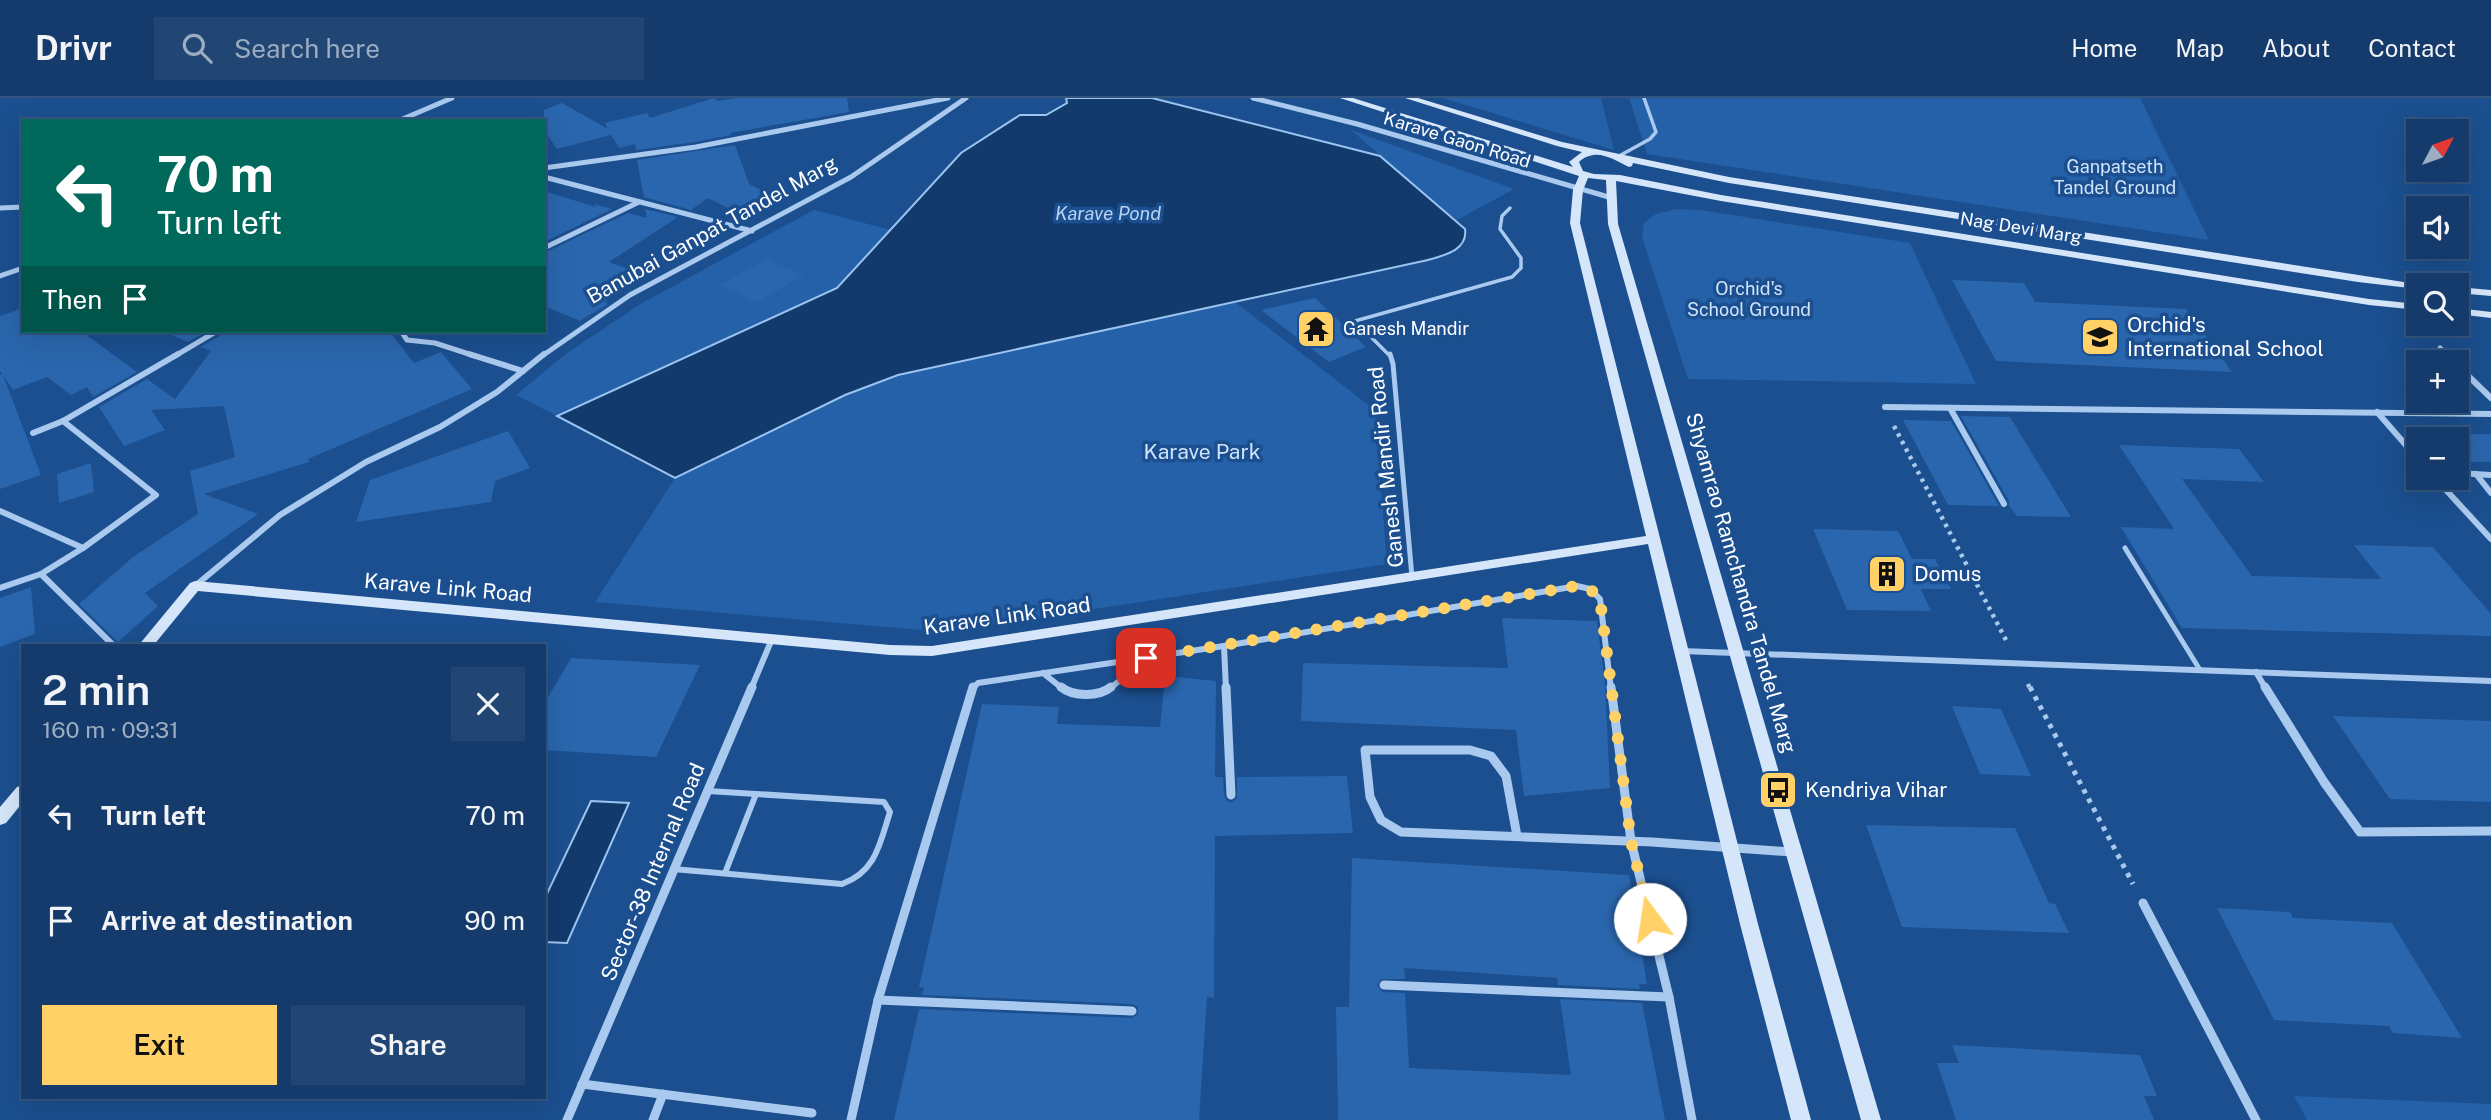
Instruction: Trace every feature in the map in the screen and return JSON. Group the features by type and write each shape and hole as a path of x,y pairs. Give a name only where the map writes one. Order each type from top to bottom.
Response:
{"street":[{"path":"403,119 452,98"},
{"path":"546,168 698,146 948,98"},
{"name":"Banubai Ganpat Tandel Marg","path":"147,644 195,586 280,515 366,462 440,427 497,392 630,295 851,177 965,98"},
{"name":"Karave Gaon Road","path":"1253,98 1357,124 1612,198"},
{"path":"1344,98 1582,172"},
{"path":"1409,98 1560,144 1597,152"},
{"path":"1582,172 1575,166 1576,158 1597,152"},
{"name":"Nag Devi Marg","path":"1597,152 1743,183 2406,285"},
{"name":"Shyamrao Ramchandra Tandel Marg","path":"1621,157 1631,167 1626,175 1615,178 1612,198 1613,224 1871,1120"},
{"path":"1582,172 1577,190 1576,223 1801,1120"},
{"name":"Nag Devi Marg","path":"1582,172 1735,201 2406,305"},
{"path":"546,178 752,231"},
{"path":"546,247 640,201"},
{"path":"0,208 21,207"},
{"path":"0,276 21,269"},
{"path":"2469,291 2491,293"},
{"path":"2469,313 2491,315"},
{"path":"33,433 63,421 214,333"},
{"path":"402,333 407,340 435,343 523,371"},
{"path":"2469,377 2491,398"},
{"path":"2478,386 2491,386"},
{"path":"1885,407 2491,414"},
{"path":"1950,408 2004,504"},
{"path":"2377,412 2406,445"},
{"path":"0,588 41,574 83,548 156,495 63,421"},
{"path":"2469,474 2491,475"},
{"path":"2476,474 2491,493"},
{"path":"2447,490 2491,539"},
{"path":"0,511 83,548"},
{"name":"Karave Link Road","path":"195,586 890,650 932,651 1654,539"},
{"path":"41,574 112,644"},
{"path":"851,1120 878,1000 972,687 987,681 1224,646 1577,586 1590,589 1600,599 1631,841 1669,997 1692,1120"},
{"name":"Sector-38 Internal Road","path":"567,1120 772,639"},
{"path":"1224,646 1231,795"},
{"path":"1682,651 2491,681"},
{"path":"1043,673 1067,692 1085,694 1107,691 1123,678 1127,660"},
{"path":"2256,672 2360,832 2491,831"},
{"path":"1517,836 1506,776 1491,756 1470,750 1365,750 1370,797 1381,820 1401,832 1631,841 1796,852"},
{"path":"0,818 21,793"},
{"path":"2143,903 2256,1120"},
{"path":"1384,985 1669,997"},
{"path":"878,1000 1132,1011"},
{"path":"582,1084 811,1113"},
{"path":"653,1120 663,1094"}],"lane":[{"path":"1621,157 1650,139 1656,132 1644,98"},
{"name":"Ganesh Mandir Road","path":"1412,576 1393,364 1390,354 1355,321 1512,277 1521,268 1521,258 1500,229 1502,216 1510,208"},
{"path":"2125,548 2200,670"},
{"path":"673,869 842,884 858,880 872,867 890,812 884,802 707,791"},
{"path":"725,873 757,794"}],"green space":[{"path":"1443,98 1601,98 1614,150"},
{"name":"Ganpatseth Tandel Ground","path":"1629,98 2140,98 2209,240 1647,154"},
{"path":"1351,130 1514,189 1455,221"},
{"name":"Orchid's School Ground","path":"1676,209 1701,210 1910,243 1976,384 1688,379 1642,237 1644,223 1656,214"},
{"path":"814,210 891,230 837,288 557,416 516,395 567,353 642,303"},
{"name":"Karave Park","path":"1235,302 1375,410 1387,564 944,632 595,602 675,478 845,395 898,375"},
{"path":"2294,1096 2491,1104 2491,1120 2307,1120"}],"water":[{"name":"Karave Pond","path":"1066,98 1152,98 1380,156 1465,229 1463,242 1454,250 1428,260 898,375 845,395 675,478 557,416 837,288 961,153 1020,115 1046,115 1067,103"},
{"path":"591,801 629,803 567,943 546,942 546,896"}],"building":[{"path":"714,98 717,101 737,98 847,98 849,112 730,133 731,135 695,142 636,150 635,144 619,148 611,135 557,149 546,133 544,110 562,103 608,129 605,123 647,113 650,118"},
{"path":"735,145 749,184 770,194 734,211 708,198 691,210 644,197 637,160"},
{"path":"546,192 596,207 594,204 612,209 546,241"},
{"path":"645,209 678,217 609,262 647,276 604,302 608,304 580,321 546,307 546,252 628,213 647,218"},
{"path":"766,259 804,275 757,302 720,285"},
{"path":"1952,280 2024,283 2035,302 2186,309 2232,372 1996,361"},
{"name":"Ganesh Mandir","path":"1315,298 1366,347 1329,362 1261,310"},
{"path":"20,309 21,333 84,333 137,372 93,397 87,387 71,395 47,377 13,390 3,375 41,475 0,489 2,374 0,316"},
{"path":"168,333 204,333 188,342"},
{"path":"221,333 391,333 414,363 441,352 472,389 308,459 309,462 204,494 258,514 145,593 158,606 118,642 79,604 133,557 198,514 190,471 235,457 224,406 151,410 165,430 124,446 99,407 147,379 175,399 211,351 200,347"},
{"path":"1961,416 2010,417 2071,517 2017,516"},
{"path":"1903,420 1951,421 1999,506 1948,505"},
{"path":"508,431 530,468 495,481 491,502 356,522 370,480"},
{"path":"2469,434 2491,434 2491,462 2469,462"},
{"path":"2119,445 2239,449 2264,482 2182,479 2252,576 2381,579 2354,545 2433,547 2491,614 2491,636 2182,628 2121,527 2174,529"},
{"path":"91,463 94,492 59,503 57,474"},
{"name":"Domus","path":"1813,529 1898,531 1912,559 1935,559 1951,589 1921,589 1931,611 1847,610"},
{"path":"31,587 35,634 0,647 0,598"},
{"path":"1502,618 1597,621 1605,684 1610,788 1524,796 1516,730 1301,721 1303,663 1508,668"},
{"path":"571,658 700,665 656,757 546,750 546,701"},
{"path":"1165,676 1216,681 1215,777 1223,777 1227,801 1232,802 1237,798 1237,777 1347,776 1353,833 1215,836 1214,998 1207,997 1199,1120 894,1120 919,1009 1132,1018 1138,1014 1138,1007 1132,1004 922,995 924,988 919,987 982,704 1059,707 1057,724 1160,727"},
{"path":"1952,706 2001,709 2031,776 1980,774"},
{"path":"2333,716 2491,721 2491,802 2390,799"},
{"path":"1866,825 2015,828 2049,903 2055,904 2069,933 1902,927"},
{"path":"1352,858 1629,875 1647,984 1639,984 1640,989 1558,985 1557,978 1404,968 1405,979 1381,979 1377,985 1383,992 1405,993 1409,1068 1571,1075 1560,999 1642,1003 1665,1120 1338,1120 1336,1007 1349,1007"},
{"path":"2217,908 2290,912 2293,918 2392,923 2462,1038 2393,1033 2389,1026 2274,1020"},
{"path":"1952,1045 2140,1055 2157,1096 2144,1096 2154,1120 1956,1120 1937,1063 1959,1063"}],"place":[{"name":"Ganesh Mandir","path":"1316,329"},
{"name":"Orchid's International School","path":"2100,337"},
{"name":"Domus","path":"1887,574"},
{"name":"Kendriya Vihar","path":"1778,790"}],"route":[{"path":"1146,658 1577,586 1590,589 1600,599 1631,841 1650,919"}]}
